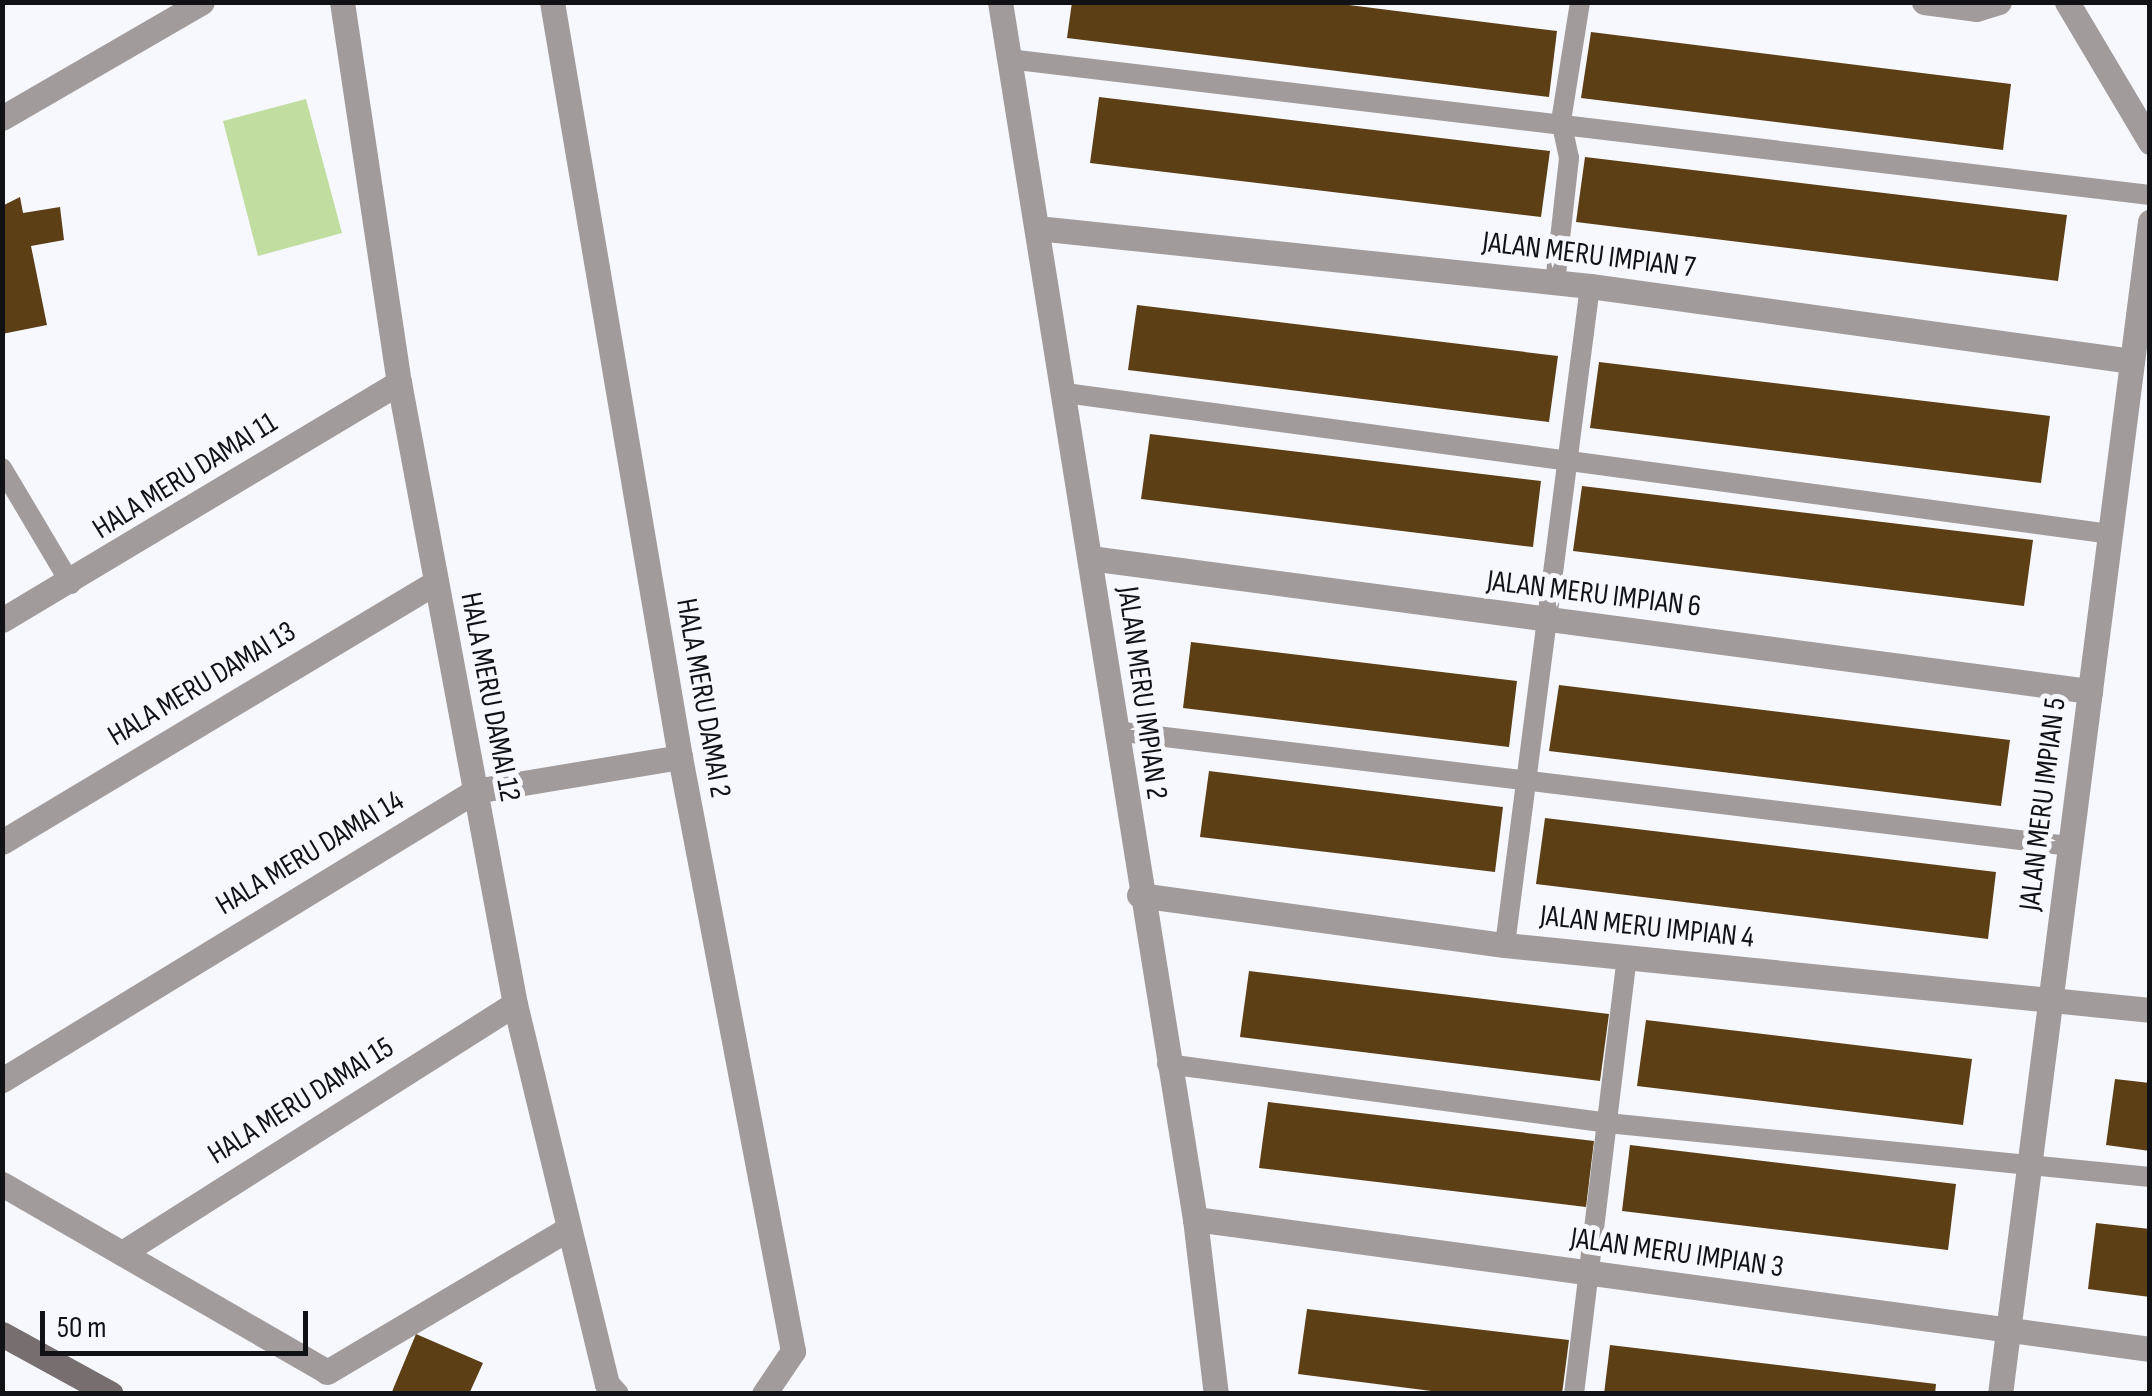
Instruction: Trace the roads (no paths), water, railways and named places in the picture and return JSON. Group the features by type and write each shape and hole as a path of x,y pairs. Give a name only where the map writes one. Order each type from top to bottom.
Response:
{"main road":[{"path":"2,1334 111,1394"}],"street":[{"path":"2,118 202,2"},
{"name":"HALA MERU DAMAI 12","path":"342,2 398,382 515,1004 607,1384 616,1394"},
{"name":"HALA MERU DAMAI 2","path":"552,2 680,757 792,1350 764,1394"},
{"name":"JALAN MERU IMPIAN 2","path":"1000,2 1065,392 1139,896 1195,1219 1216,1394"},
{"path":"1924,2 1976,9 2000,2"},
{"path":"2067,2 2150,142"},
{"name":"JALAN MERU IMPIAN 5","path":"2000,1394 2150,222"},
{"name":"JALAN MERU IMPIAN 7","path":"1036,228 1590,286 2132,360"},
{"name":"HALA MERU DAMAI 11","path":"2,620 72,584 398,382"},
{"name":"JALAN MERU IMPIAN 6","path":"1090,558 2090,691"},
{"name":"HALA MERU DAMAI 13","path":"2,842 436,582"},
{"name":"HALA MERU DAMAI 14","path":"2,1080 475,790 680,757"},
{"name":"JALAN MERU IMPIAN 4","path":"1139,896 1627,959 2150,1010"},
{"name":"HALA MERU DAMAI 15","path":"122,1253 515,1004"},
{"path":"2,1184 327,1372 568,1229"},
{"name":"JALAN MERU IMPIAN 3","path":"1195,1219 2150,1349"}],"lane":[{"path":"1555,283 1568,158 1561,121 1580,2"},
{"path":"1009,59 1561,121 2150,195"},
{"path":"1505,945 1572,461 1590,286"},
{"path":"1065,392 2110,534"},
{"path":"2,468 72,584"},
{"path":"1115,731 2070,846"},
{"path":"1574,1394 1627,959"},
{"path":"1167,1064 1607,1123 2030,1162 2150,1177"}]}
